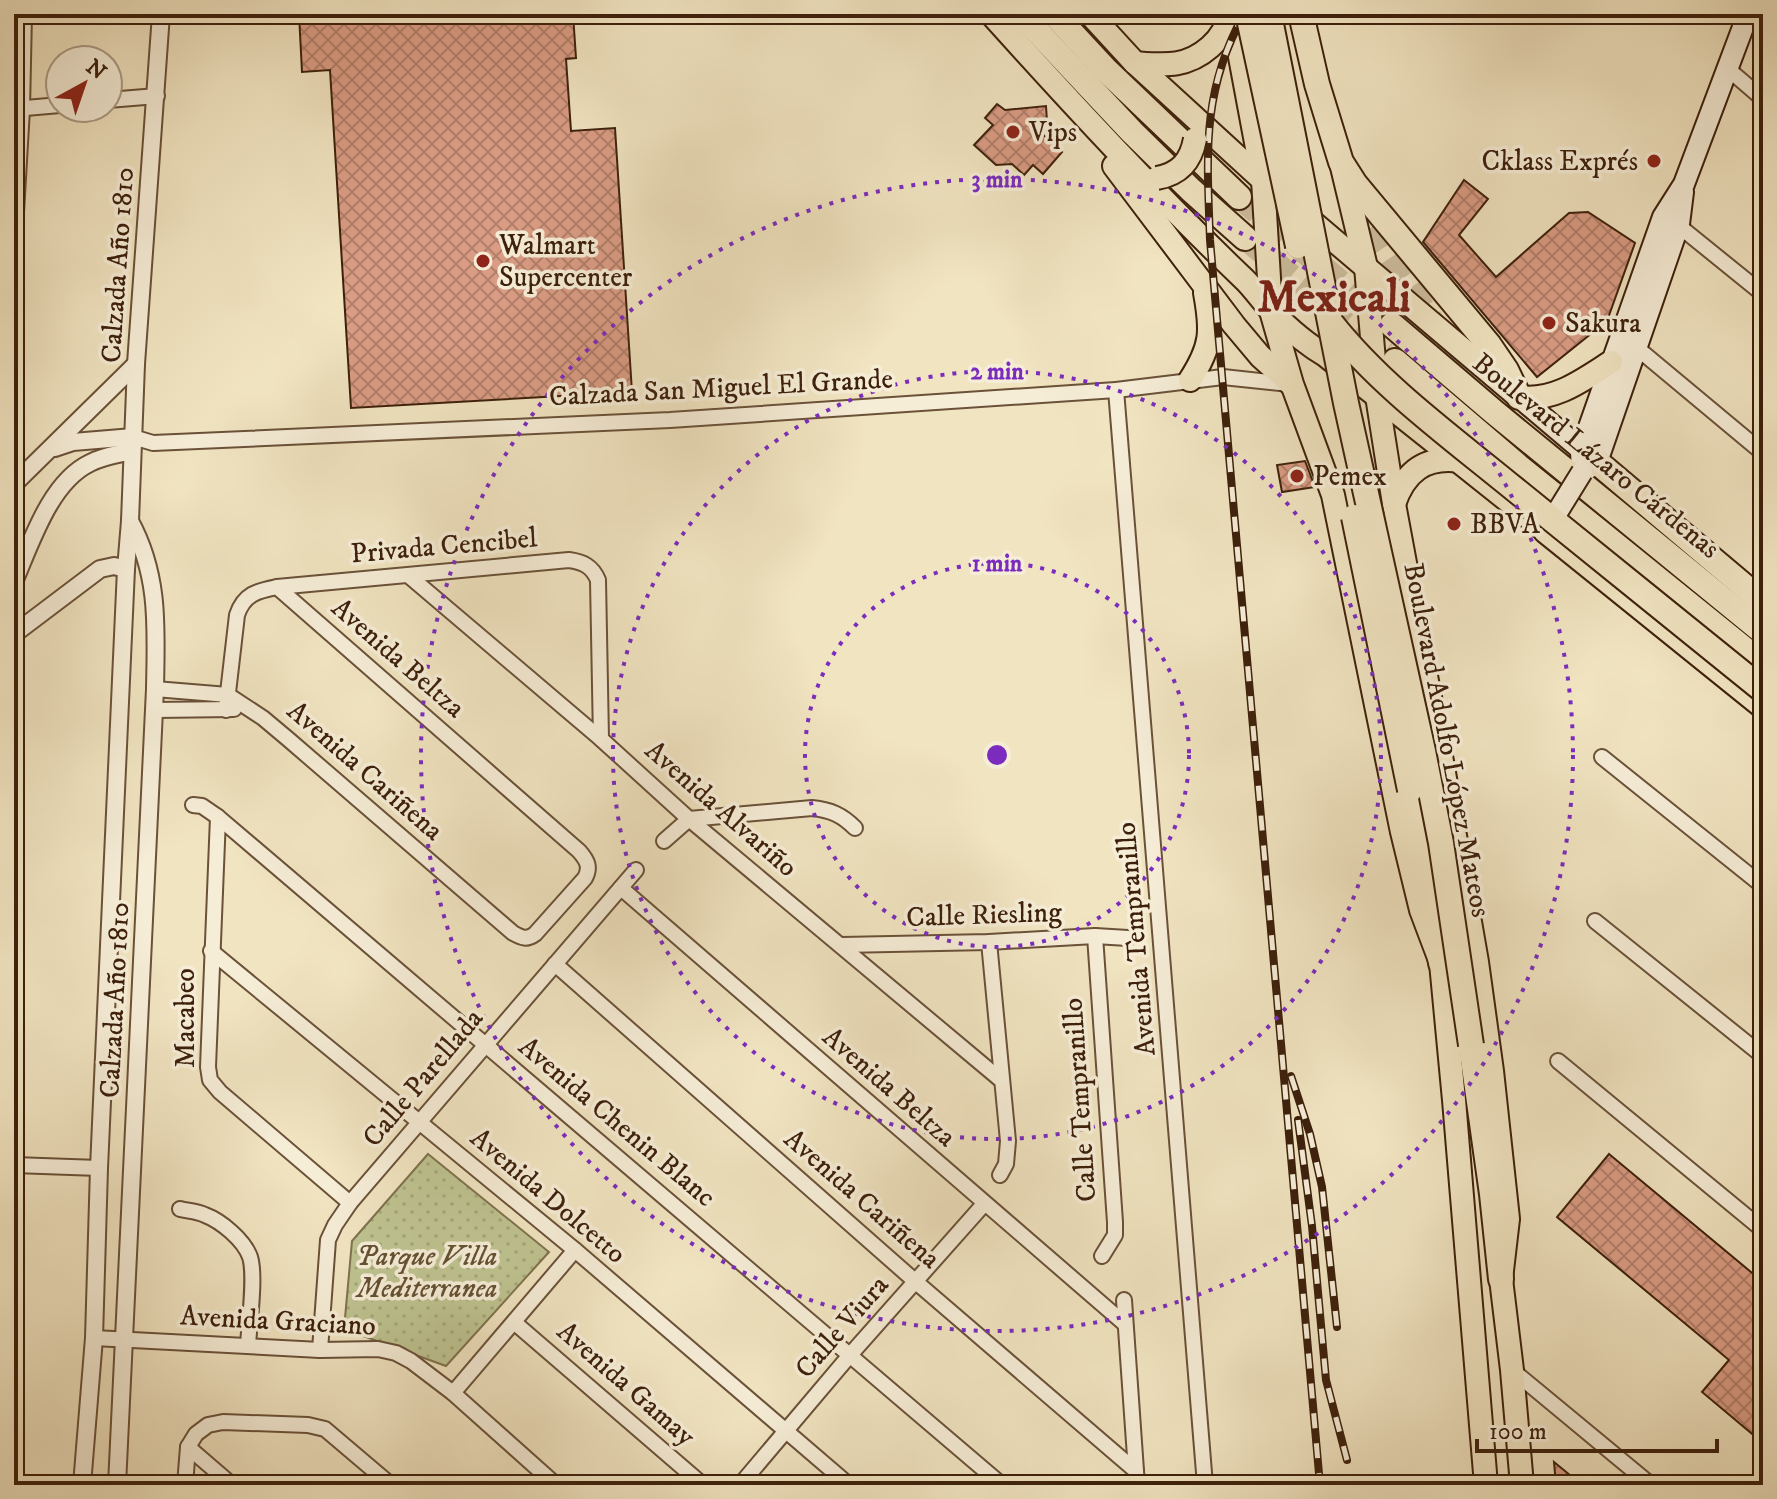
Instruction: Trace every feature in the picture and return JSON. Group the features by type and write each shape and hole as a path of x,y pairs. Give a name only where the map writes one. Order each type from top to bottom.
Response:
{"highway":[{"path":"991,14 1082,115 1148,176 1271,311 1312,347 1460,461 1549,525 1763,706"},
{"path":"1021,14 1191,190 1256,242"},
{"path":"1054,14 1106,70 1239,197"},
{"path":"1090,14 1135,63 1263,180 1519,397 1532,399 1562,391 1611,362"},
{"path":"1135,63 1166,65 1183,63 1200,56 1223,32 1230,14"},
{"path":"1230,14 1263,180 1256,242 1271,311 1292,384 1333,495 1402,832 1421,910 1441,963"},
{"name":"Boulevard Adolfo López Mateos","path":"1248,14 1432,904 1456,1115 1486,1485"},
{"name":"Boulevard Adolfo López Mateos","path":"1269,14 1343,387 1441,843 1492,1194 1522,1485"},
{"path":"1301,14 1381,319 1377,396 1477,962 1492,1071 1508,1219 1501,1279"},
{"path":"1082,115 1113,164 1204,288 1260,356 1292,384"},
{"path":"1148,176 1167,176 1183,167 1193,151 1195,139 1191,115"},
{"path":"1341,162 1355,184 1489,345 1519,397"},
{"path":"1256,242 1285,227 1303,223 1317,226"},
{"path":"1190,380 1203,360 1210,332 1204,288"},
{"path":"1307,292 1340,335 1390,385 1763,690"},
{"path":"1325,355 1350,350 1381,319"},
{"name":"Boulevard Lázaro Cárdenas","path":"1381,319 1763,632"},
{"name":"Boulevard Lázaro Cárdenas","path":"1395,361 1518,466 1763,664"},
{"path":"1464,369 1494,412"},
{"path":"1394,504 1400,488 1419,468 1438,460 1460,461"},
{"path":"1587,461 1763,602"}],"main road":[{"path":"1549,525 1587,461 1671,220 1748,14"},
{"path":"1587,461 1611,362 1629,341"},
{"path":"1519,397 1587,461"}],"street":[{"path":"14,247 24,14"},
{"name":"Calzada Año 1810","path":"82,1485 94,1338 136,364 161,14"},
{"path":"1728,69 1763,99"},
{"path":"124,99 157,96"},
{"path":"18,109 44,107"},
{"path":"1671,220 1763,294"},
{"path":"1629,341 1763,453"},
{"path":"14,484 136,364"},
{"name":"Calzada San Miguel El Grande","path":"49,450 73,442 132,444 670,420 1116,390 1223,377 1292,384"},
{"name":"Avenida Tempranillo","path":"1116,390 1205,1485"},
{"path":"14,582 41,520 62,487 82,467 132,444"},
{"name":"Calzada Año 1810","path":"117,1485 155,710 153,582 142,542 130,521"},
{"name":"Privada Cencibel","path":"227,703 239,607 256,591 569,560 589,566 598,580 601,739"},
{"path":"14,634 100,569 114,566 126,569"},
{"name":"Avenida Alvariño","path":"409,576 601,739 689,819 1001,1080"},
{"name":"Avenida Beltza","path":"277,587 586,860 588,872 585,878 535,934 521,938"},
{"name":"Avenida Cariñena","path":"155,689 247,707 521,938"},
{"name":"Avenida Cariñena","path":"155,710 227,703"},
{"path":"1602,757 1763,886"},
{"name":"Avenida Chenin Blanc","path":"193,805 202,806 218,817 1002,1485"},
{"path":"664,841 689,819 812,808 839,815 855,828"},
{"name":"Macabeo","path":"218,817 211,951 210,1080 220,1092 350,1203"},
{"name":"Calle Parellada","path":"320,1350 328,1240 335,1225 350,1203 636,870"},
{"name":"Avenida Beltza","path":"621,888 1125,1324"},
{"path":"1595,921 1763,1056"},
{"name":"Calle Riesling","path":"842,945 1095,936 1128,938"},
{"name":"Calle Tempranillo","path":"1095,936 1115,1222 1115,1235 1102,1256"},
{"path":"989,942 1008,1154 1000,1175"},
{"name":"Avenida Dolcetto","path":"211,951 575,1250 849,1485"},
{"name":"Avenida Cariñena","path":"555,964 1136,1478"},
{"path":"1558,1061 1763,1230"},
{"path":"14,1165 99,1168"},
{"name":"Calle Viura","path":"740,1485 984,1204"},
{"path":"180,1209 214,1219 239,1239 250,1255 248,1346"},
{"path":"453,1393 575,1250"},
{"path":"1124,1300 1136,1478"},
{"name":"Avenida Gamay","path":"515,1323 703,1485"},
{"name":"Avenida Graciano","path":"94,1338 320,1350 378,1349 396,1353 453,1393 556,1485"},
{"path":"1512,1370 1651,1485"},
{"path":"185,1485 188,1447 196,1434 208,1425 223,1422 308,1425 325,1429 391,1485"},
{"path":"188,1447 232,1485"}],"green space":[{"name":"Parque Villa Mediterranea","path":"428,1154 549,1252 446,1366 344,1329 352,1241"}],"building":[{"name":"Walmart Supercenter","path":"299,14 573,14 576,58 566,59 571,131 615,128 632,392 351,408 330,70 302,72"},
{"path":"997,104 1005,110 1046,106 1047,122 1039,131 1062,152 1043,174 1033,165 1024,175 1012,164 996,165 974,145 993,125 985,118"},
{"path":"1464,180 1488,199 1459,235 1496,277 1569,213 1588,212 1635,243 1607,321 1537,377 1423,242"},
{"name":"Pemex","path":"1305,461 1315,487 1282,492 1277,465"},
{"path":"1609,1154 1763,1282 1763,1443 1702,1392 1729,1360 1557,1217"},
{"path":"1554,1462 1582,1485 1556,1485"}],"tunnel":[{"path":"1239,197 1392,325"},
{"path":"1352,197 1464,369"},
{"path":"1245,238 1385,353"}],"railway":[{"path":"1244,14 1220,70 1214,97 1208,152 1210,240 1320,1485"},
{"path":"1291,1076 1310,1134 1322,1187 1337,1327"},
{"path":"1298,1120 1312,1226 1326,1380 1347,1460"}],"place":[{"name":"Vips","path":"1013,132"},
{"name":"Cklass Exprés","path":"1654,161"},
{"name":"Walmart Supercenter","path":"483,261"},
{"name":"Sakura","path":"1549,323"},
{"name":"Pemex","path":"1297,476"},
{"name":"BBVA","path":"1454,524"}],"district":[{"name":"Mexicali","path":"1334,298"}]}
